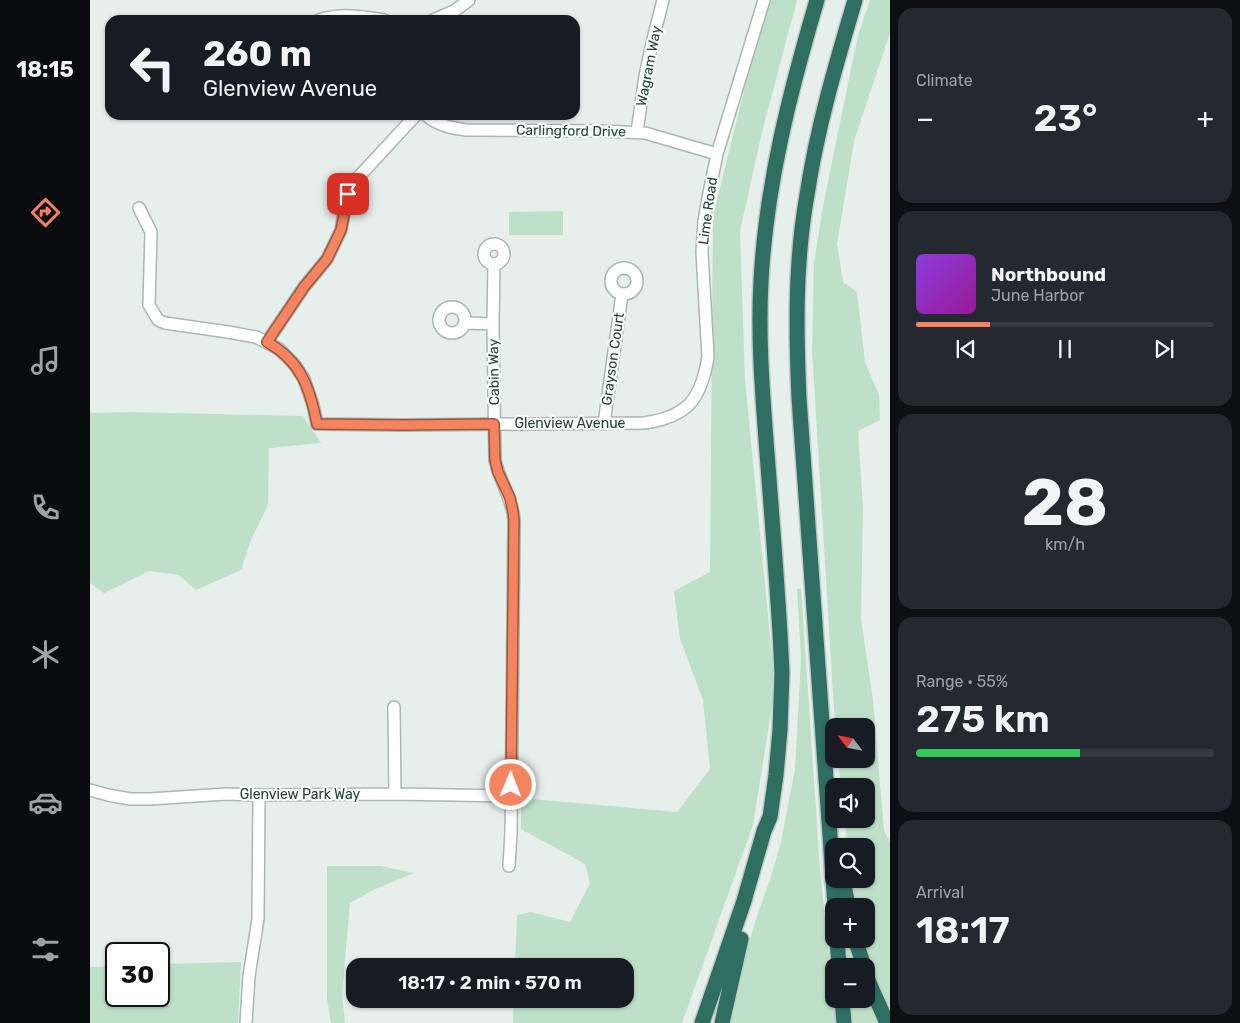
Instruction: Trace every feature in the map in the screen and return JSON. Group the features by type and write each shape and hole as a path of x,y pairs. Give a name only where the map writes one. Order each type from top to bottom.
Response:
{"highway":[{"path":"702,1023 744,901 764,831 770,817 776,775 782,673 760,348 761,281 765,231 776,156 789,98 817,0"},
{"path":"834,898 800,398 797,349 797,295 800,242 814,150 855,0"},
{"path":"826,769 827,778"},
{"path":"722,1023 738,949 772,832 770,817"},
{"path":"875,995 887,1023"},
{"path":"843,1008 844,1023"}],"street":[{"path":"445,15 469,0"},
{"name":"Wagram Way","path":"637,132 645,76 663,0"},
{"name":"Lime Road","path":"672,416 686,408 694,398 705,374 708,358 702,252 704,222 717,154 764,0"},
{"path":"139,208 150,232 149,305 158,320 165,323 256,337 267,342 304,287 327,259 341,230 348,194 353,183 411,120"},
{"name":"Carlingford Drive","path":"433,120 447,127 466,130 637,132 717,154"},
{"name":"Cabin Way","path":"494,264 495,460 498,472 510,498 514,520 509,866"},
{"name":"Grayson Court","path":"604,424 622,294"},
{"path":"464,323 493,324"},
{"name":"Glenview Avenue","path":"267,342 284,353 299,371 308,389 317,424 604,424 644,423 660,421 672,416"},
{"path":"394,708 395,794"},
{"name":"Glenview Park Way","path":"90,790 130,799 226,794 511,796"},
{"path":"246,1023 249,976 258,919 259,795"}],"green space":[{"path":"770,0 797,0 762,132 740,231 745,380 775,688 753,825 682,1023 513,1023 514,1008 634,1008 634,958 515,958 517,915 531,912 570,922 590,883 585,864 521,829 521,798 677,812 710,769 703,700 680,639 674,591 710,572 713,216 748,75"},
{"path":"870,0 890,0 890,33 854,141 837,244 843,282 857,292 865,362 879,395 880,420 858,431 863,507 861,619 875,718 835,718 812,350 814,263 823,206 858,35"},
{"path":"563,211 563,235 509,235 509,212"},
{"path":"131,412 303,416 321,443 269,448 268,505 251,540 241,570 196,590 179,575 149,571 104,593 90,583 90,413"},
{"path":"801,588 820,870 825,918 825,948 828,948 829,958 825,958 825,1008 834,1008 836,1023 728,1023 757,916 781,842 795,769 801,658 797,589"},
{"path":"875,724 884,830 890,842 890,1013 875,979 875,958 866,958 864,948 875,948 875,898 854,898 852,888 875,888 875,838 846,838 846,828 875,828 875,778 840,778 839,768 875,768"},
{"path":"327,866 381,866 414,873 373,890 350,903 342,994 345,1023 331,1023 327,998"},
{"path":"844,948 851,948 854,958 845,958"},
{"path":"241,962 238,1023 90,1023 90,967 105,966 105,1007 170,1007 170,964"},
{"path":"850,1008 873,1008 880,1023 851,1023"}],"route":[{"path":"348,194 341,230 327,259 304,287 267,342 289,358 299,371 308,389 317,424 494,424 495,460 498,472 510,498 514,520 511,785"}]}
